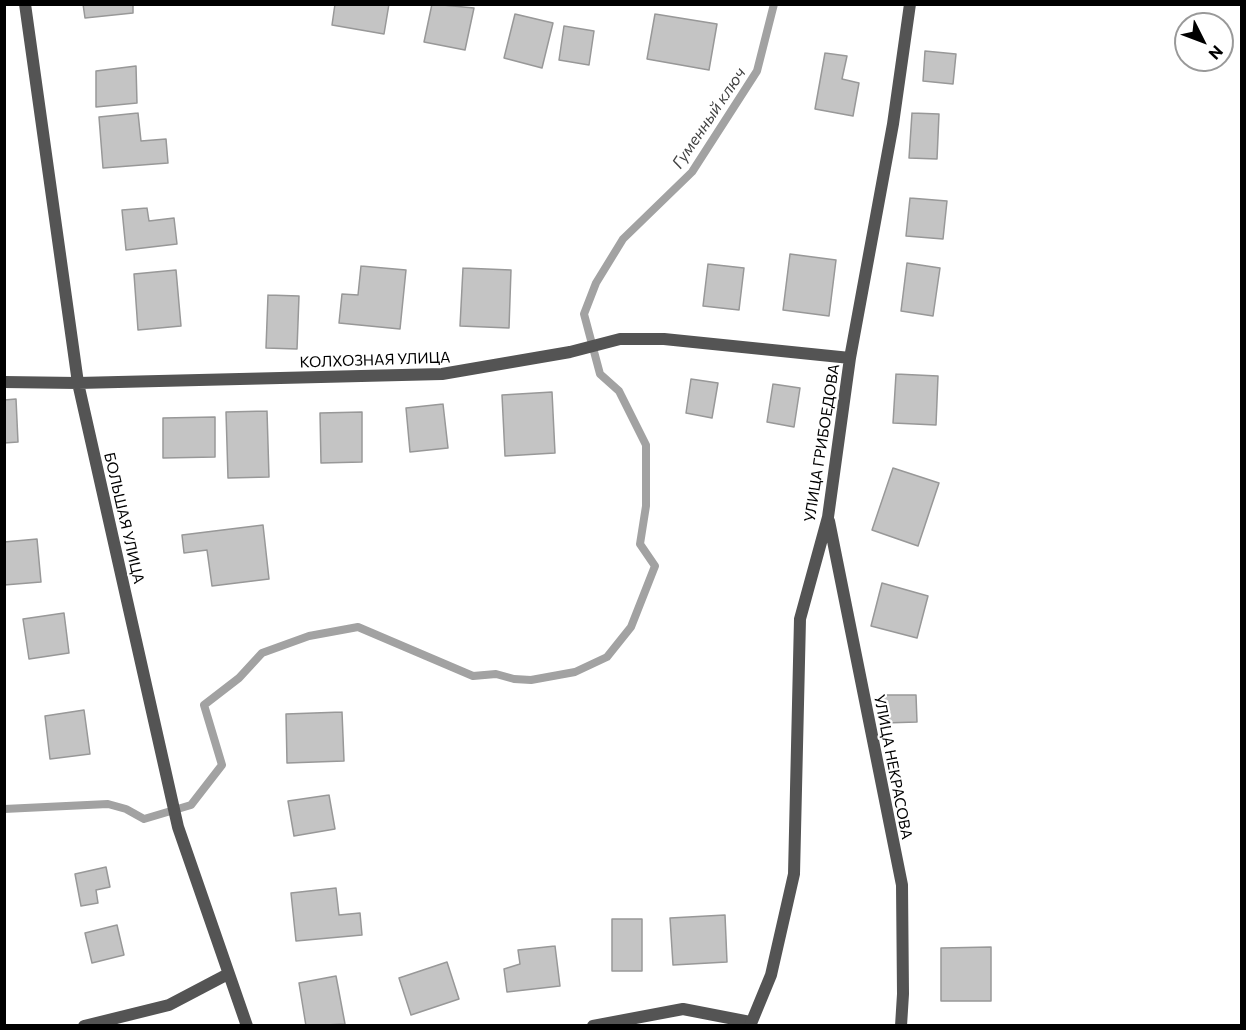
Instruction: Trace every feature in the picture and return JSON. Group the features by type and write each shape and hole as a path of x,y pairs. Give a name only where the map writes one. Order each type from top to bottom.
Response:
{"street":[{"name":"БОЛЬШАЯ УЛИЦА","path":"25,4 78,383 178,827 247,1026"},
{"name":"УЛИЦА ГРИБОЕДОВА","path":"750,1024 771,975 794,874 800,619 828,516 850,358 893,124 910,4"},
{"name":"КОЛХОЗНАЯ УЛИЦА","path":"4,382 78,383 442,374 570,352 620,339 664,339 850,358"},
{"name":"УЛИЦА НЕКРАСОВА","path":"828,516 902,885 903,994 900,1026"},
{"path":"84,1026 168,1005 228,974"},
{"path":"593,1026 683,1010 750,1024"}],"building":[{"path":"83,4 133,4 133,13 85,18"},
{"path":"335,4 389,4 384,34 332,25"},
{"path":"432,4 474,8 465,50 424,42"},
{"path":"515,14 553,23 542,68 504,58"},
{"path":"655,14 717,24 709,70 647,59"},
{"path":"564,26 594,31 589,65 559,60"},
{"path":"925,51 956,54 953,84 923,81"},
{"path":"825,53 847,56 842,79 859,83 853,116 815,109"},
{"path":"136,66 137,103 96,107 96,71"},
{"path":"138,113 141,141 166,139 168,163 103,168 99,117"},
{"path":"912,113 939,114 937,159 909,158"},
{"path":"910,198 947,201 943,239 906,236"},
{"path":"147,208 149,221 174,218 177,244 126,250 122,210"},
{"path":"790,254 836,260 829,316 783,310"},
{"path":"907,263 940,268 933,316 901,311"},
{"path":"708,264 744,268 739,310 703,306"},
{"path":"361,266 406,270 400,329 339,323 342,294 358,295"},
{"path":"463,268 511,270 509,328 460,326"},
{"path":"176,270 181,326 138,330 134,274"},
{"path":"268,295 299,296 297,349 266,348"},
{"path":"896,374 938,376 936,425 893,423"},
{"path":"691,379 718,383 712,418 686,413"},
{"path":"773,384 800,388 794,427 767,422"},
{"path":"552,392 555,453 505,456 502,395"},
{"path":"16,399 18,442 4,443 4,400"},
{"path":"443,404 448,448 410,452 406,408"},
{"path":"267,411 269,477 228,478 226,412"},
{"path":"362,412 362,462 321,463 320,413"},
{"path":"215,417 215,457 163,458 163,418"},
{"path":"893,468 939,483 918,546 872,530"},
{"path":"263,525 269,579 212,586 207,550 184,553 182,535"},
{"path":"37,539 41,582 4,585 4,542"},
{"path":"882,583 928,596 917,638 871,626"},
{"path":"64,613 69,653 29,659 23,619"},
{"path":"884,695 916,695 917,722 884,723"},
{"path":"84,710 90,754 50,759 45,716"},
{"path":"342,712 344,761 287,763 286,714"},
{"path":"329,795 335,829 294,836 288,801"},
{"path":"106,867 110,887 96,890 98,903 81,906 75,874"},
{"path":"336,888 339,915 360,913 362,935 296,941 291,893"},
{"path":"725,915 727,962 673,965 670,918"},
{"path":"612,919 642,919 642,971 612,971"},
{"path":"117,925 124,955 92,963 85,933"},
{"path":"555,946 560,986 507,992 504,969 520,964 518,950"},
{"path":"991,947 991,1001 941,1001 941,948"},
{"path":"447,962 459,999 411,1015 399,978"},
{"path":"336,976 345,1024 306,1026 299,983"}],"waterway":[{"name":"Гуменный ключ","path":"4,809 108,804 126,809 144,819 191,805 222,765 204,705 239,678 262,653 309,636 358,627 473,676 496,674 514,679 531,680 575,672 607,657 631,627 655,566 640,544 646,506 646,445 619,391 600,374 584,314 596,283 623,239 692,172 757,71 774,4"}]}
